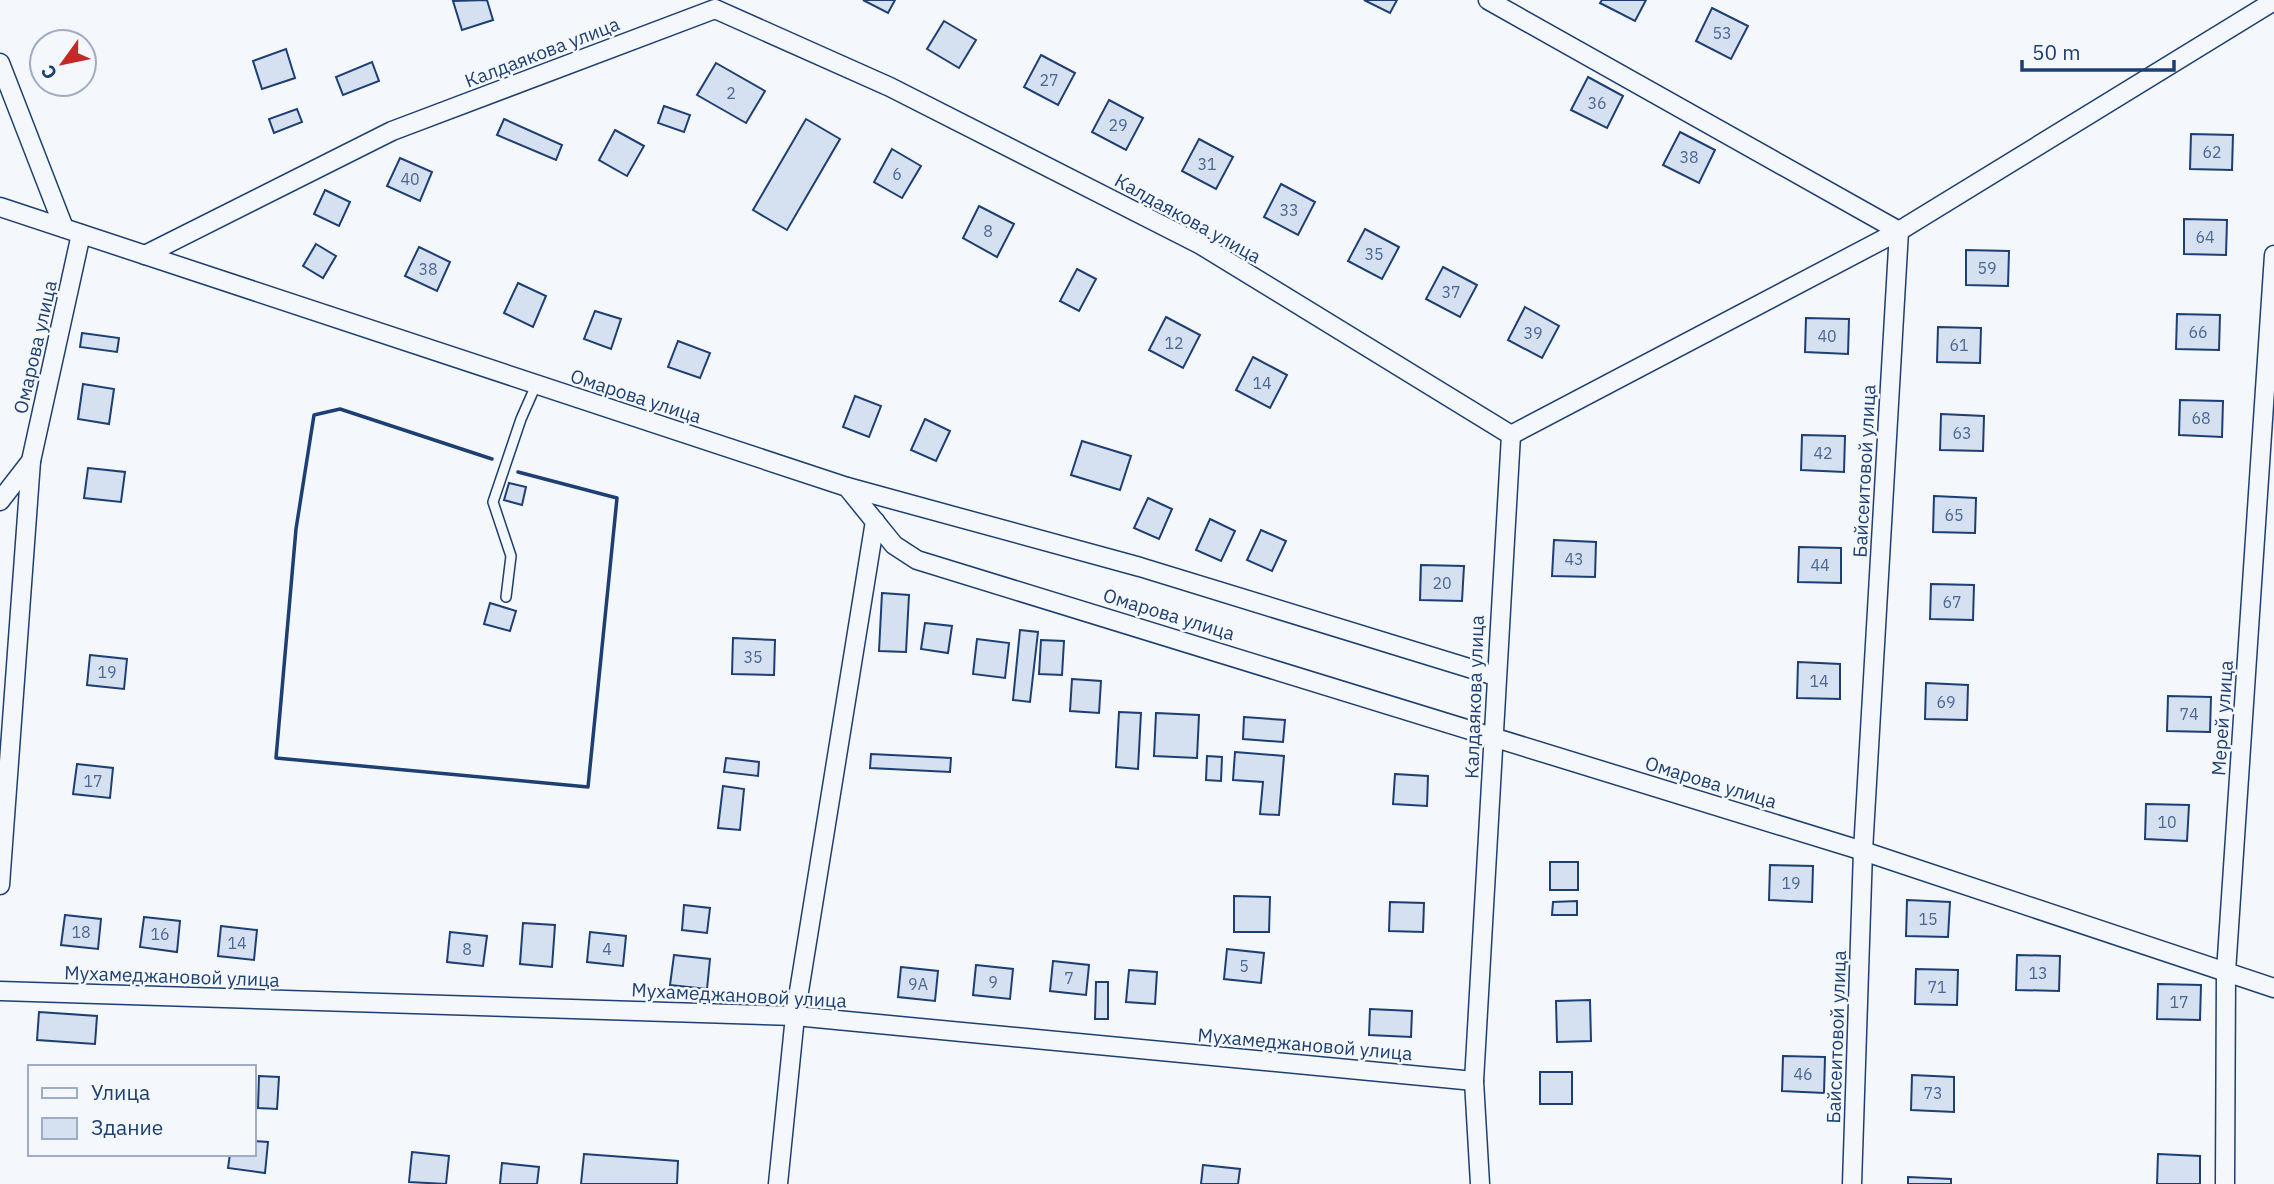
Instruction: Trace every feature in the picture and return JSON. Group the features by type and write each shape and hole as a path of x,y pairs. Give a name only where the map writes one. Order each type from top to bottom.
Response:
{"street":[{"path":"1488,0 1899,231"},
{"path":"1511,435 1899,231 2273,0 2274,12"},
{"name":"Калдаякова улица","path":"145,255 392,131 716,5 890,87 1201,245 1511,435 1495,676 1494,738 1474,1081 1480,1184"},
{"path":"0,62 64,228"},
{"name":"Омарова улица","path":"0,207 847,487 894,545 916,559 1863,851 2274,988"},
{"name":"Байсеитовой улица","path":"1852,1184 1863,851 1899,231"},
{"name":"Омарова улица","path":"0,501 31,461 81,234"},
{"name":"Мерей улица","path":"2225,1184 2226,972 2274,255"},
{"path":"0,885 31,461"},
{"path":"847,487 1140,567 1495,676"},
{"path":"778,1184 795,1016 875,521"},
{"name":"Мухамеджановой улица","path":"0,991 795,1016 1474,1081"}],"lane":[{"path":"506,597 511,556 493,502 521,419 536,385"}],"building":[{"path":"487,0 493,20 462,30 453,1"},
{"path":"863,0 895,0 888,13"},
{"path":"1364,0 1397,0 1390,13"},
{"path":"1602,0 1646,0 1635,21 1600,3"},
{"path":"1712,8 1748,26 1731,59 1696,41"},
{"path":"944,21 976,40 959,68 927,49"},
{"path":"286,49 295,78 262,89 253,61"},
{"path":"1041,55 1075,73 1058,105 1024,87"},
{"path":"372,62 379,81 343,95 336,77"},
{"path":"716,63 765,91 746,123 697,95"},
{"path":"1588,77 1623,96 1607,128 1571,110"},
{"path":"1109,100 1143,118 1126,150 1092,132"},
{"path":"664,106 690,115 684,132 658,123"},
{"path":"297,109 302,122 274,133 269,119"},
{"path":"504,119 562,145 556,160 497,135"},
{"path":"806,119 840,139 787,230 753,210"},
{"path":"615,130 644,146 627,176 599,160"},
{"path":"1680,132 1715,150 1699,183 1663,165"},
{"path":"2191,134 2233,135 2232,170 2190,169"},
{"path":"1199,139 1233,157 1216,189 1182,171"},
{"path":"892,149 921,166 902,198 874,182"},
{"path":"400,158 432,172 420,201 387,186"},
{"path":"1281,184 1315,202 1298,235 1264,217"},
{"path":"325,190 350,202 339,226 314,214"},
{"path":"979,206 1014,224 997,257 963,238"},
{"path":"2184,219 2227,220 2226,255 2184,254"},
{"path":"1365,229 1399,247 1382,279 1348,261"},
{"path":"316,244 336,256 323,278 303,266"},
{"path":"419,247 450,262 437,291 405,276"},
{"path":"1966,250 2009,251 2008,286 1966,285"},
{"path":"1443,267 1477,285 1460,317 1426,299"},
{"path":"1077,269 1096,279 1079,311 1060,301"},
{"path":"518,283 546,296 533,327 504,313"},
{"path":"1525,307 1559,326 1542,358 1508,340"},
{"path":"595,311 621,319 611,349 584,339"},
{"path":"2177,314 2220,315 2219,350 2176,349"},
{"path":"1166,317 1200,335 1183,368 1149,350"},
{"path":"1806,318 1849,319 1848,354 1805,352"},
{"path":"1938,327 1981,328 1980,363 1937,362"},
{"path":"82,333 119,338 117,352 80,347"},
{"path":"678,341 710,353 700,378 668,367"},
{"path":"1253,357 1287,375 1270,408 1236,390"},
{"path":"83,384 114,389 109,424 78,419"},
{"path":"855,396 881,406 869,437 843,427"},
{"path":"2180,400 2223,401 2222,437 2179,435"},
{"path":"1941,414 1984,416 1983,451 1940,450"},
{"path":"925,419 950,431 936,461 911,450"},
{"path":"1802,435 1845,436 1844,472 1801,470"},
{"path":"1082,441 1131,456 1120,490 1071,475"},
{"path":"88,468 125,472 121,502 84,498"},
{"path":"509,483 526,487 522,505 504,500"},
{"path":"1934,496 1976,498 1975,533 1933,532"},
{"path":"1148,498 1172,509 1159,539 1134,528"},
{"path":"1210,519 1235,531 1221,561 1196,550"},
{"path":"1261,530 1286,541 1272,571 1247,560"},
{"path":"1554,540 1596,542 1595,577 1552,576"},
{"path":"1799,547 1841,548 1841,583 1798,582"},
{"path":"1421,565 1464,566 1462,601 1420,600"},
{"path":"1931,584 1974,585 1973,620 1930,619"},
{"path":"882,593 909,595 906,652 879,651"},
{"path":"490,603 516,611 510,631 484,624"},
{"path":"925,623 952,626 948,653 921,649"},
{"path":"1020,630 1038,632 1030,702 1013,700"},
{"path":"733,638 775,640 774,675 732,674"},
{"path":"977,639 1009,643 1005,678 973,674"},
{"path":"1041,640 1064,641 1062,675 1039,674"},
{"path":"90,655 127,659 124,689 87,685"},
{"path":"1798,662 1840,664 1840,699 1797,698"},
{"path":"1072,679 1101,681 1099,713 1070,711"},
{"path":"1926,683 1968,685 1967,720 1925,719"},
{"path":"2168,696 2211,697 2210,732 2167,731"},
{"path":"1119,712 1141,713 1138,769 1116,767"},
{"path":"1156,713 1199,715 1197,758 1154,756"},
{"path":"1244,717 1285,720 1283,742 1243,739"},
{"path":"1235,752 1284,756 1279,815 1260,814 1263,782 1233,780"},
{"path":"871,754 951,758 950,772 870,768"},
{"path":"1207,756 1222,757 1221,781 1206,780"},
{"path":"726,758 759,762 758,776 724,772"},
{"path":"77,764 113,768 110,798 73,794"},
{"path":"1395,774 1428,776 1427,806 1393,804"},
{"path":"723,786 744,789 740,830 718,828"},
{"path":"2146,804 2189,805 2187,841 2145,839"},
{"path":"1550,862 1578,862 1578,890 1550,890"},
{"path":"1770,865 1813,866 1812,902 1769,900"},
{"path":"1234,896 1270,897 1269,932 1234,932"},
{"path":"1907,900 1950,902 1948,937 1906,936"},
{"path":"1577,901 1577,915 1552,915 1553,902"},
{"path":"1390,902 1424,903 1423,932 1389,931"},
{"path":"684,905 710,908 707,933 682,930"},
{"path":"65,915 101,919 98,949 61,945"},
{"path":"144,917 180,921 177,952 140,947"},
{"path":"523,923 555,925 552,967 520,964"},
{"path":"221,926 257,930 254,960 218,956"},
{"path":"450,932 487,936 483,966 447,962"},
{"path":"590,932 626,936 623,966 587,962"},
{"path":"1227,949 1264,953 1261,983 1224,979"},
{"path":"674,955 710,959 707,989 670,985"},
{"path":"2017,955 2060,956 2059,991 2016,990"},
{"path":"1053,961 1089,965 1086,995 1050,991"},
{"path":"976,965 1013,969 1010,999 973,995"},
{"path":"901,967 938,971 935,1001 898,997"},
{"path":"1916,969 1958,970 1957,1005 1915,1004"},
{"path":"1129,970 1157,972 1155,1004 1126,1002"},
{"path":"1096,982 1108,982 1108,1019 1095,1019"},
{"path":"2158,984 2201,985 2200,1020 2157,1019"},
{"path":"1590,1000 1591,1041 1557,1042 1556,1001"},
{"path":"1370,1009 1412,1011 1411,1037 1369,1035"},
{"path":"39,1012 97,1016 95,1044 37,1040"},
{"path":"1783,1056 1825,1057 1824,1093 1782,1091"},
{"path":"1540,1072 1572,1072 1572,1104 1540,1104"},
{"path":"1912,1075 1954,1077 1954,1112 1911,1110"},
{"path":"259,1076 279,1077 277,1109 258,1108"},
{"path":"256,1141 268,1142 265,1173 228,1168 230,1156 256,1156"},
{"path":"412,1152 449,1156 446,1184 409,1182"},
{"path":"584,1154 678,1161 677,1184 581,1184"},
{"path":"2158,1154 2200,1156 2200,1184 2157,1184"},
{"path":"502,1163 539,1167 537,1184 500,1184"},
{"path":"1203,1165 1240,1169 1238,1184 1201,1184"},
{"path":"1908,1177 1951,1179 1951,1184 1908,1184"}],"wall":[{"path":"492,459 340,409 314,415 296,529 276,758 588,787 617,498 518,472"}]}
